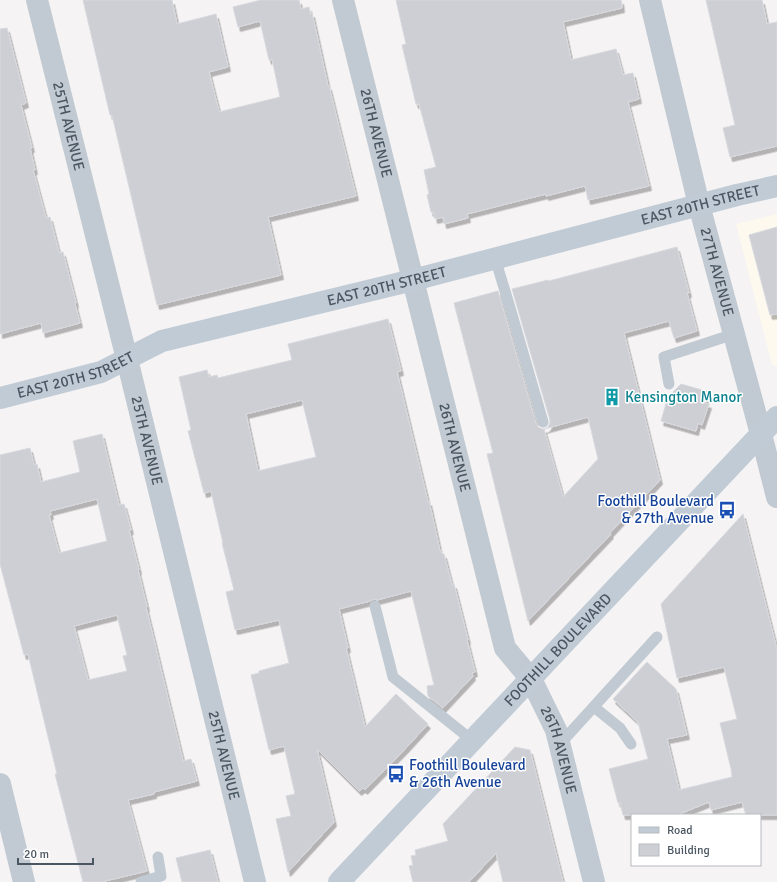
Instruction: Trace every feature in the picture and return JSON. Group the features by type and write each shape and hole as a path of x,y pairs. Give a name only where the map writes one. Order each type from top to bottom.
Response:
{"street":[{"name":"25TH AVENUE","path":"37,0 127,359 255,882"},
{"name":"26TH AVENUE","path":"343,0 505,648 531,679 556,730 594,882"},
{"name":"27TH AVENUE","path":"650,0 699,205 734,334 773,423 777,497"},
{"name":"EAST 20TH STREET","path":"0,398 101,372 162,341 413,280 777,186"},
{"name":"FOOTHILL BOULEVARD","path":"339,882 773,423"},
{"path":"0,784 24,882"}],"lane":[{"path":"495,258 542,422"},
{"path":"669,384 664,357 734,334"},
{"path":"375,606 393,677 472,741"},
{"path":"560,745 656,637"},
{"path":"594,707 620,728 631,744"},
{"path":"141,882 161,876 158,857"}],"shaded area":[{"path":"777,214 777,366 772,365 736,224"}],"building":[{"path":"83,0 172,0 177,24 216,14 228,67 209,72 219,112 280,97 272,59 269,60 260,21 238,27 233,7 261,0 299,0 301,9 309,7 310,14 312,13 328,86 356,196 268,217 281,275 157,305"},
{"path":"396,0 621,0 622,8 563,22 571,60 616,49 623,75 633,73 639,99 628,102 649,186 588,200 585,186 546,196 546,194 467,214 468,218 444,224 443,217 435,219 434,212 431,212 427,195 429,194 424,170 436,167 419,104 416,104 402,45 406,44"},
{"path":"706,0 762,0 767,24 777,22 777,146 730,157 723,128 735,125"},
{"path":"7,28 26,103 21,105 32,148 30,148 35,170 33,170 46,218 50,217 59,253 63,252 80,323 43,333 41,323 0,334 0,29"},
{"path":"777,227 777,314 770,315 749,235"},
{"path":"677,247 697,331 674,338 669,321 624,333 660,480 528,621 487,454 493,453 454,303 498,291 536,424 538,427 544,429 563,497 598,459 588,417 546,429 550,423 550,420 512,289 549,281"},
{"path":"388,319 401,371 397,372 440,551 441,550 442,554 444,554 452,585 454,584 475,672 472,673 473,676 443,708 428,696 427,686 434,685 411,591 377,600 374,599 339,609 348,648 346,648 365,727 396,694 428,724 365,790 363,788 359,791 317,749 334,822 288,872 276,819 291,816 286,796 295,794 284,746 269,750 251,675 259,673 259,671 289,663 279,620 235,630 226,592 234,590 211,491 204,493 188,431 191,430 179,377 207,370 209,377 217,375 218,378 292,360 288,344","holes":["302,400 316,457 258,471 246,414"]},
{"path":"681,384 709,392 705,403 709,404 702,425 698,423 696,431 661,421 668,397"},
{"path":"102,434 119,505 124,504 131,530 129,530 146,607 183,761 191,759 197,781 128,800 147,871 101,882 83,882 55,774 57,774 28,654 24,655 0,564 0,455 30,448 34,465 37,464 41,482 80,472 73,441","holes":["97,499 107,541 59,553 49,515 51,515 50,511","117,615 127,655 123,656 127,671 88,680 74,626"]},
{"path":"743,514 777,650 777,815 746,814 742,802 711,810 709,802 679,814 623,815 620,802 618,803 609,769 648,759 638,722 613,699 647,662 676,689 687,735 667,739 679,790 732,777 720,723 737,719 724,667 677,678 661,604"},
{"path":"515,747 530,750 563,882 503,882 496,853 469,882 413,882 409,866 413,865 411,856 416,855 415,850 448,841 443,824"},
{"path":"210,850 218,882 182,882 176,858"}],"place":[{"name":"Kensington Manor","path":"612,397"},
{"name":"Foothill Boulevard & 27th Avenue","path":"727,510"},
{"name":"Foothill Boulevard & 26th Avenue","path":"396,774"}]}
